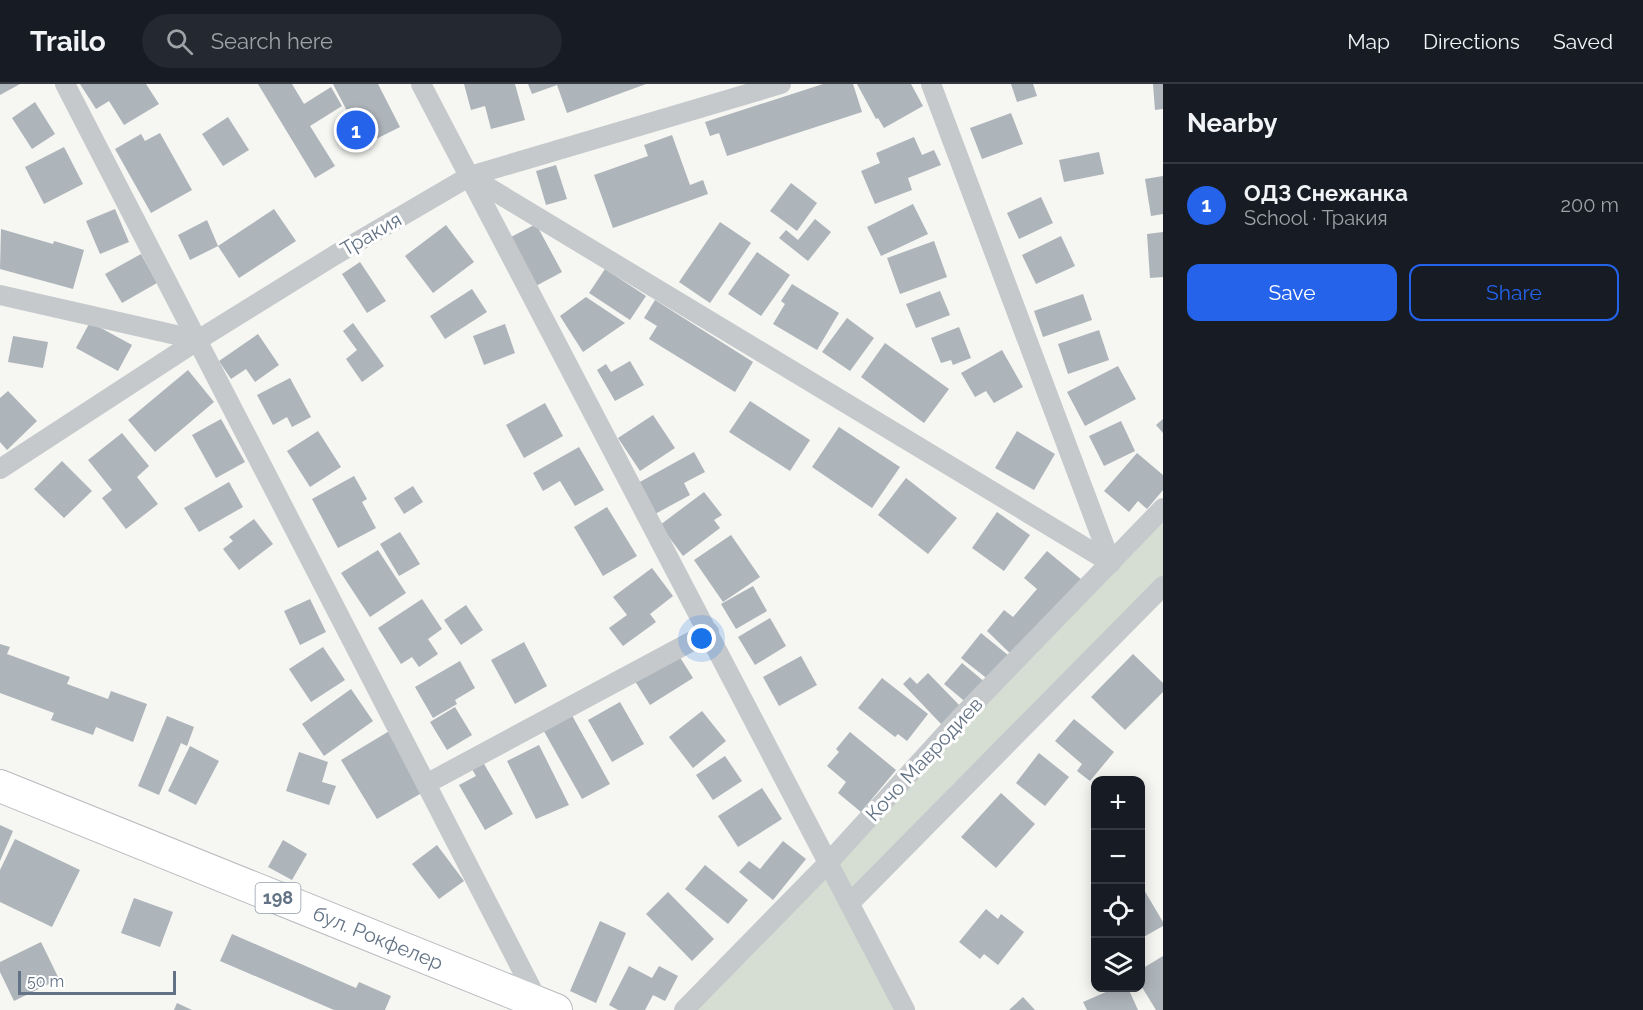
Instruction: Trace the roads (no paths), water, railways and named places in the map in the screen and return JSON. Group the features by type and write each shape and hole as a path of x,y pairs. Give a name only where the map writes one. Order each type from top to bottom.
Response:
{"main road":[{"name":"бул. Рокфелер","path":"0,786 548,1006"}],"street":[{"path":"65,84 426,784 548,1006"},
{"path":"421,84 709,632 904,1010"},
{"name":"Тракия","path":"0,469 198,340 335,255 470,176 781,84"},
{"path":"931,84 1111,563"},
{"path":"470,176 1111,563"},
{"path":"0,296 198,340"},
{"name":"Кочо Мавродиев","path":"684,1010 828,863 960,718 1163,508"},
{"path":"850,903 1163,586"},
{"path":"426,784 709,632"}],"place":[{"name":"ОДЗ Снежанка","path":"356,130"}]}
